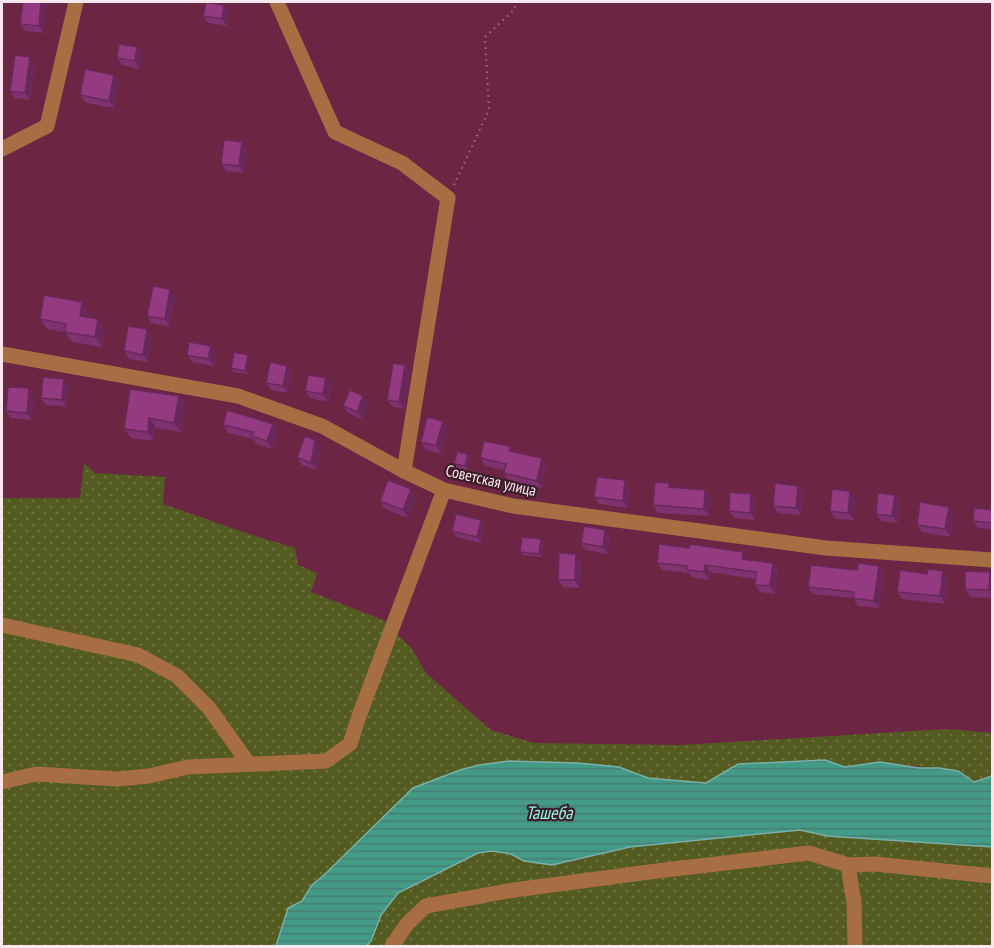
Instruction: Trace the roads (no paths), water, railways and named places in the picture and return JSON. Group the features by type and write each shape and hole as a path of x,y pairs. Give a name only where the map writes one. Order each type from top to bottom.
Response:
{"street":[{"path":"2,149 47,126 76,2"},
{"path":"277,2 335,132 402,164 448,198 404,471"},
{"name":"Советская улица","path":"2,354 238,396 322,426 444,490 513,506 826,548 993,560"},
{"path":"2,782 36,774 117,779 149,776 188,767 326,761 350,744 444,490"},
{"path":"2,625 138,655 177,676 209,708 249,764"},
{"path":"392,946 407,924 426,906 514,890 657,871 808,854 848,865 875,864 993,876"},
{"path":"848,865 854,903 855,946"}],"water":[{"name":"Ташеба","path":"825,760 845,767 880,762 919,768 939,768 958,771 974,782 992,776 992,847 827,836 800,830 630,847 552,865 524,861 511,854 492,851 478,853 398,893 381,915 371,941 366,946 276,946 288,908 302,901 312,885 413,788 460,770 509,761 578,763 619,767 648,778 706,783 738,764"}]}
